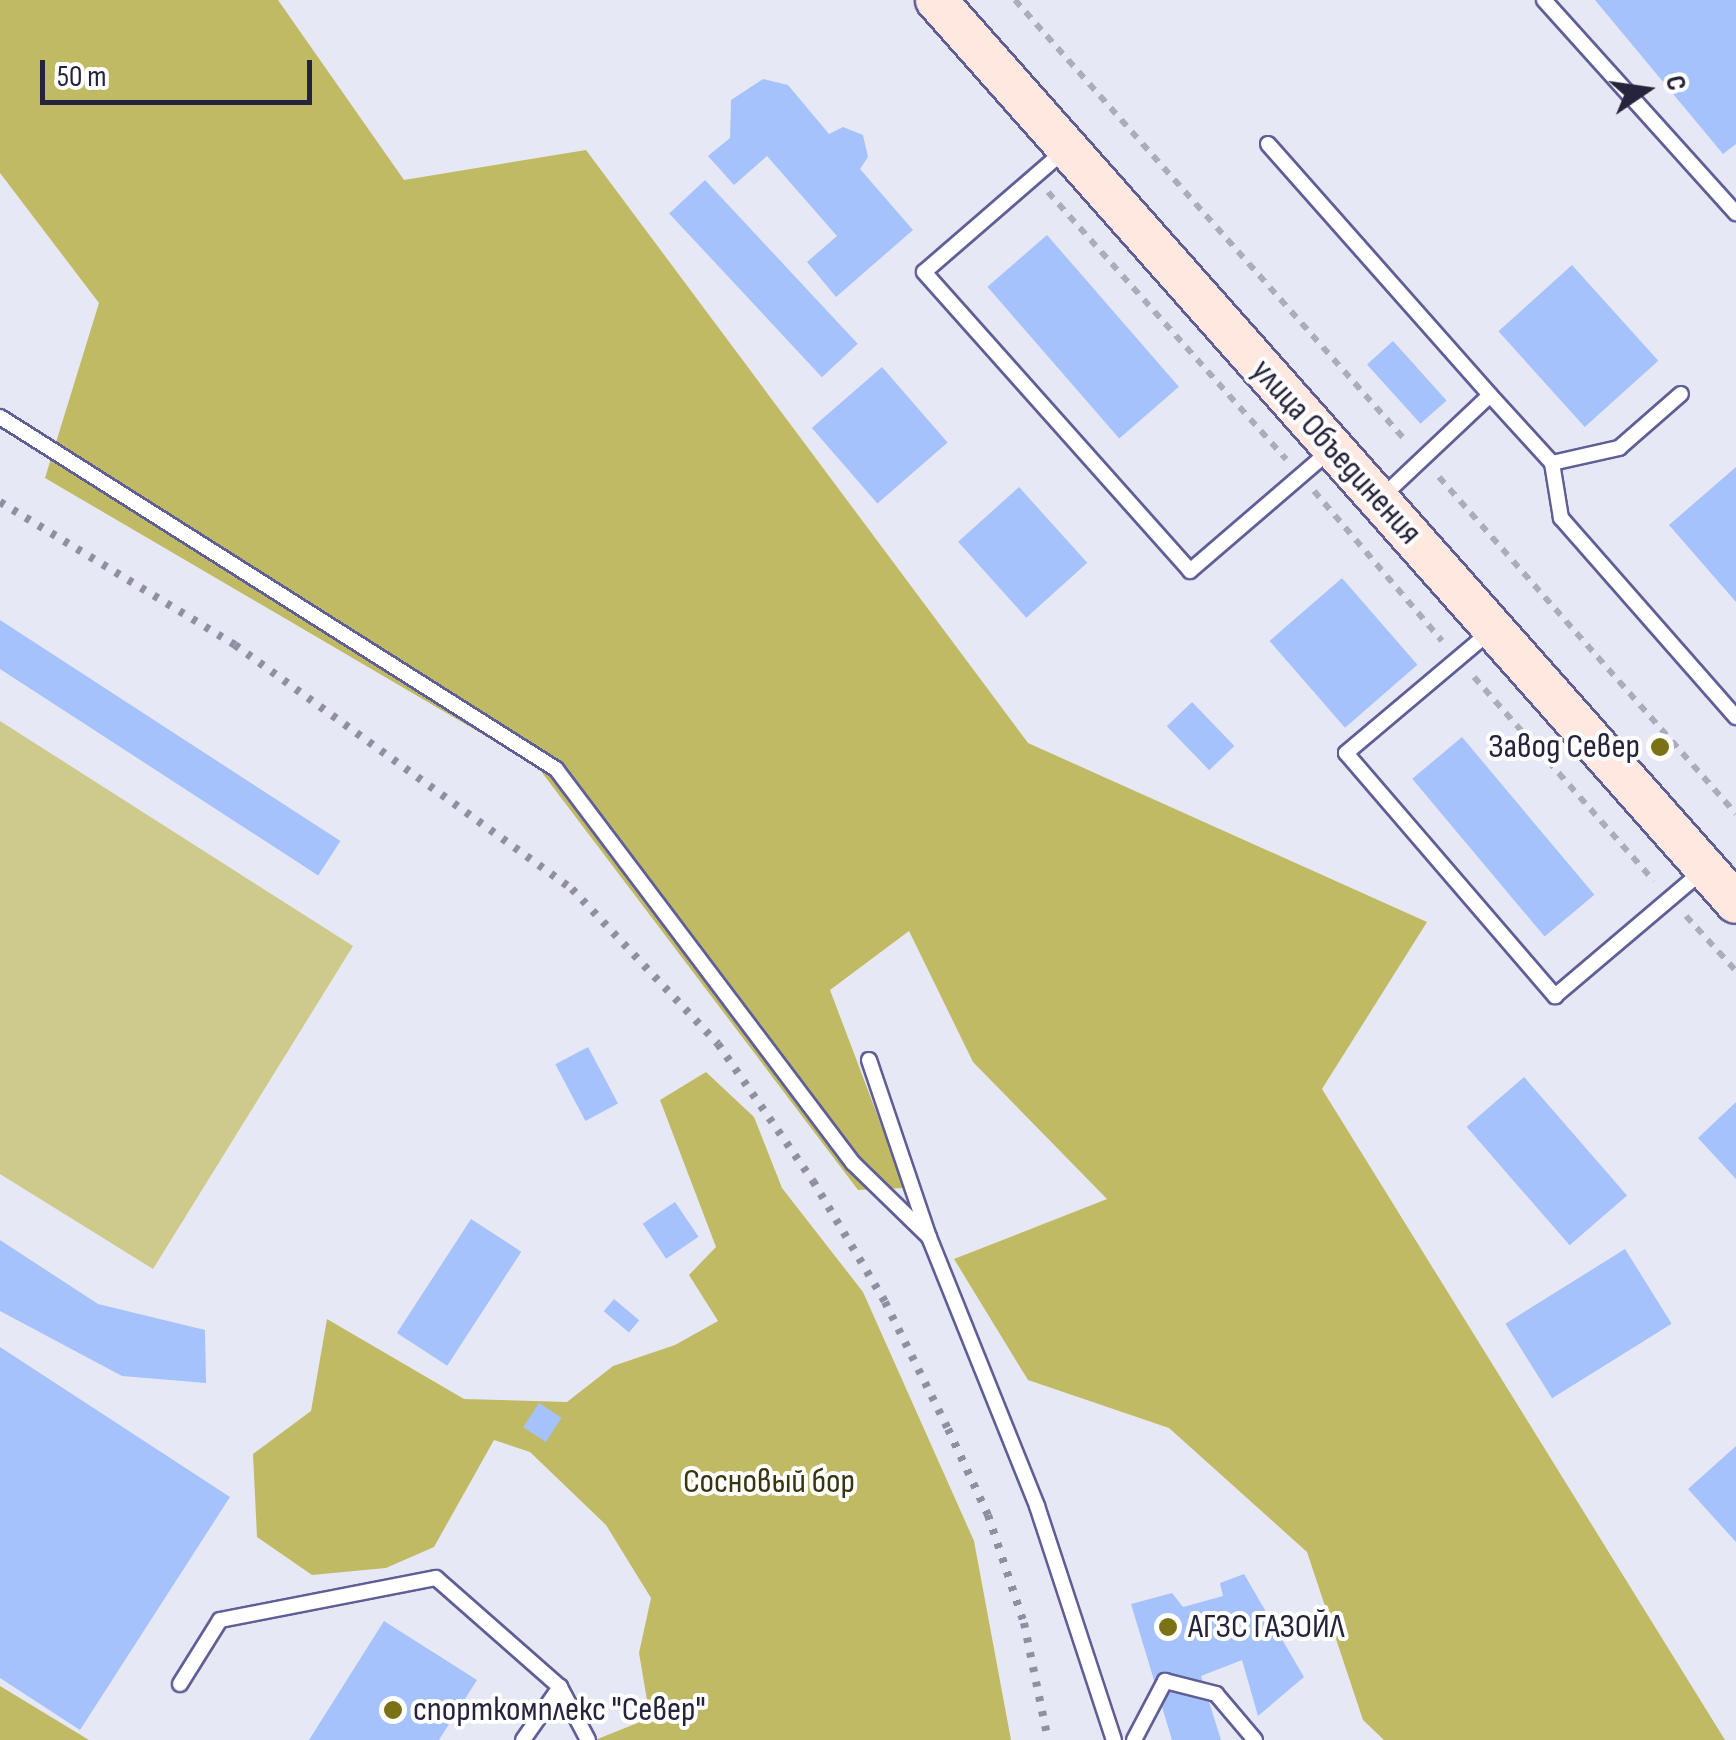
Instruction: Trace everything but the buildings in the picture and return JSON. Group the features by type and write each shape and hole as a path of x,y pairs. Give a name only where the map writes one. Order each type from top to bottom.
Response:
{"main road":[{"name":"улица Объединения","path":"936,0 1736,903"}],"lane":[{"path":"1544,0 1736,213"},
{"path":"1268,144 1552,463 1561,518 1736,717"},
{"path":"1067,148 924,272 1190,571 1332,448"},
{"path":"1552,463 1619,448 1680,394"},
{"path":"1378,500 1490,395"},
{"path":"0,417 556,770 853,1163 929,1237"},
{"path":"1493,629 1346,753 1555,996 1705,869"},
{"path":"869,1060 929,1237 1037,1506 1114,1740"},
{"path":"180,1684 220,1620 436,1578 560,1687 588,1740"},
{"path":"1134,1740 1165,1681 1216,1694 1254,1740"},
{"path":"523,1740 560,1687"}],"path":[{"path":"1015,0 1736,814"},
{"path":"1034,176 1736,971"}],"shaded area":[{"path":"0,721 353,946 153,1269 0,1174"}],"green space":[{"path":"0,0 278,0 404,180 586,150 1028,743 1427,922 1322,1089 1725,1740 1384,1740 1363,1720 1307,1552 1169,1428 1028,1380 954,1259 1107,1199 973,1062 909,931 830,990 905,1188 858,1190 537,766 45,478 99,303 0,173"},
{"name":"Сосновый бор","path":"706,1072 754,1117 782,1188 863,1292 974,1541 1011,1740 595,1740 650,1718 639,1653 651,1598 606,1525 530,1452 494,1440 434,1547 386,1568 312,1575 257,1537 253,1454 311,1411 327,1319 464,1399 567,1402 613,1366 675,1345 718,1321 689,1275 716,1247 660,1100"},
{"path":"0,1686 89,1740 0,1740"}],"railway":[{"path":"0,502 235,645 572,889 718,1044 813,1181 885,1302 948,1429 988,1515 1024,1623 1048,1740"}],"place":[{"name":"Завод Север","path":"1660,747"},
{"name":"АГЗС ГАЗОЙЛ","path":"1168,1627"},
{"name":"спорткомплекс \"Север\"","path":"393,1710"}]}
